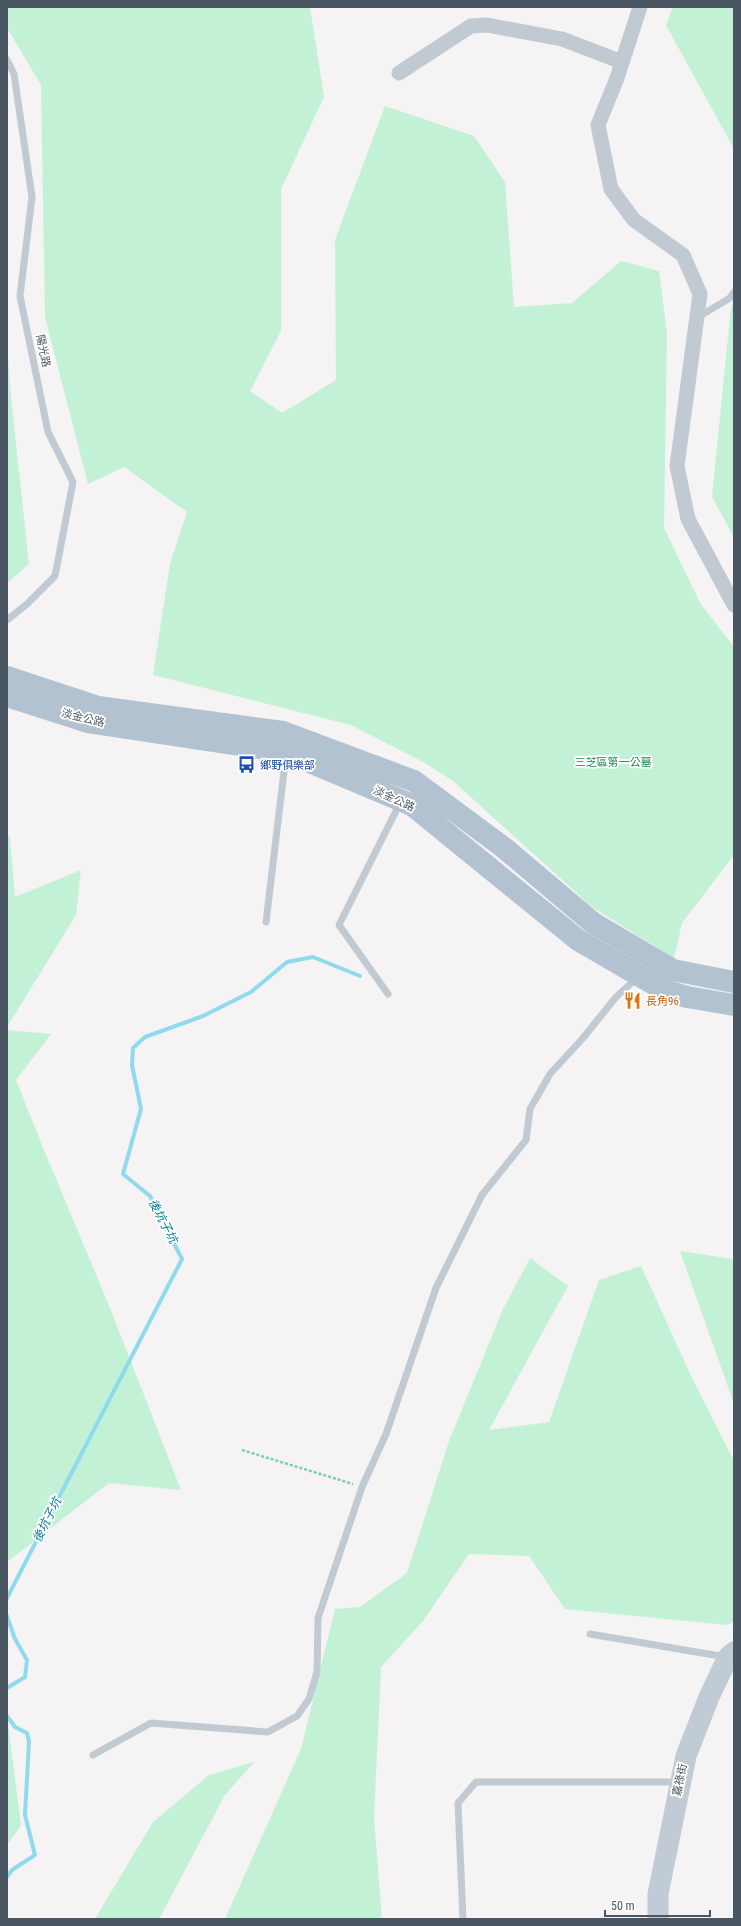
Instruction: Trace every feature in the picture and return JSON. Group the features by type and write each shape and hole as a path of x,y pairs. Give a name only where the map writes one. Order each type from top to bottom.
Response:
{"main road":[{"name":"淡金公路","path":"7,677 98,707 283,732 414,781 503,847 593,922 673,970 734,982"},
{"name":"淡金公路","path":"7,696 88,722 286,752 412,805 578,940 664,990 687,997 734,1005"},
{"path":"459,844 474,825"}],"street":[{"path":"640,7 622,62 598,125 611,189 634,220 682,256 700,294 677,466 688,520 734,605"},
{"path":"399,73 471,26 487,25 562,39 622,62"},
{"name":"嘉祿街","path":"658,1919 658,1894 686,1756 709,1697 731,1654"}],"lane":[{"name":"陽光路","path":"7,60 14,74 32,197 20,296 48,432 73,482 55,576 27,604 7,620"},
{"path":"697,317 730,298 734,292"},
{"path":"266,922 286,752"},
{"path":"388,994 339,925 401,801"},
{"path":"93,1755 151,1723 268,1732 297,1716 309,1699 317,1672 318,1618 362,1486 386,1434 436,1288 482,1195 526,1140 530,1109 550,1074 583,1038 616,997 640,975"},
{"path":"590,1634 731,1654"},
{"path":"463,1919 458,1803 476,1782 680,1782"}],"path":[{"path":"242,1450 362,1486"}],"green space":[{"name":"三芝區第一公墓","path":"7,7 310,7 324,97 281,189 281,331 250,391 282,413 336,380 335,240 385,106 474,136 505,182 514,307 572,303 621,261 659,271 667,333 664,528 700,603 734,647 734,855 682,923 674,958 592,907 453,781 425,763 351,725 153,675 170,564 187,512 124,467 88,484 45,317 41,85 7,28"},
{"path":"673,7 734,7 734,149 666,25"},
{"path":"734,303 734,537 712,497 731,307"},
{"path":"7,345 12,407 29,564 7,583"},
{"path":"7,836 10,837 15,897 81,870 76,915 7,1027"},
{"path":"7,1030 51,1034 16,1080 110,1308 181,1490 109,1483 7,1562"},
{"path":"680,1251 732,1259 734,1268 734,1404"},
{"path":"530,1258 568,1286 489,1430 549,1422 599,1280 641,1266 692,1378 734,1461 734,1622 727,1625 565,1609 529,1556 469,1554 423,1621 381,1667 374,1818 382,1919 225,1919 301,1749 335,1609 360,1607 407,1573 449,1441 503,1309"},
{"path":"7,1715 21,1826 7,1845"},
{"path":"254,1762 225,1795 159,1919 95,1919 153,1822 209,1775"}],"waterway":[{"name":"後坑子坑","path":"7,1598 182,1259 150,1196 123,1174 141,1109 132,1065 133,1048 145,1037 203,1016 251,992 287,962 313,957 360,976"},
{"name":"後坑子坑","path":"7,1616 15,1639 27,1660 25,1677 7,1688"},
{"name":"後坑子坑","path":"7,1716 15,1727 27,1733 29,1742 25,1815 35,1855 12,1870 7,1877"}],"place":[{"name":"鄉野俱樂部","path":"247,765"},
{"name":"長角96","path":"633,1001"}]}
